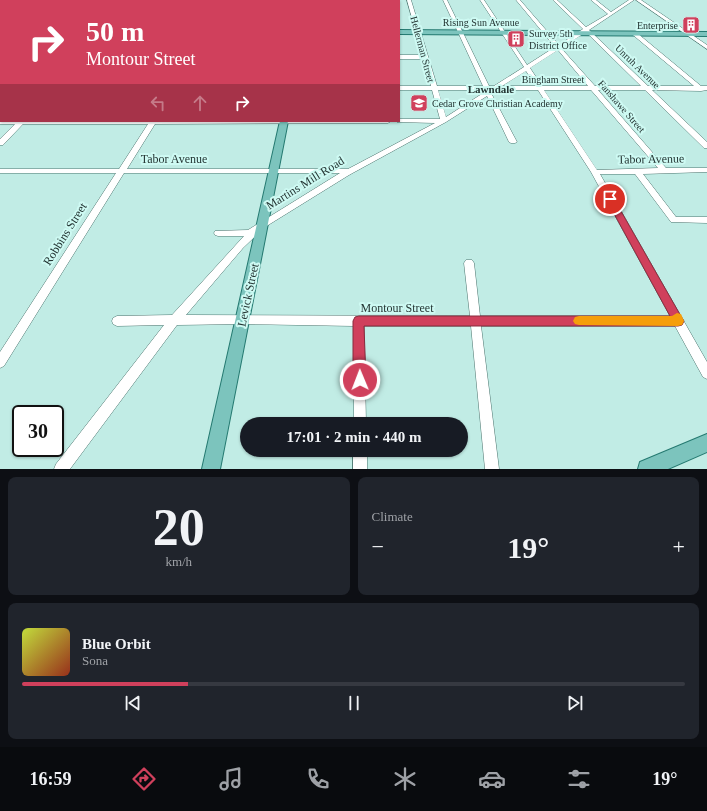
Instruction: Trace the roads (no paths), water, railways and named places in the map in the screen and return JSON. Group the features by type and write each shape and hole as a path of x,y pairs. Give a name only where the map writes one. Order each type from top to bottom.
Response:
{"main road":[{"name":"Rising Sun Avenue","path":"400,32 586,32 707,34"},
{"name":"Levick Street","path":"211,469 284,122"},
{"path":"647,469 707,443"}],"street":[{"path":"132,0 202,0"},
{"name":"Hellerman Street","path":"409,0 444,121"},
{"path":"446,0 513,142"},
{"path":"482,0 595,172 707,373"},
{"name":"Fanshawe Street","path":"518,0 664,170"},
{"name":"Unruh Avenue","path":"555,0 586,32 707,146"},
{"path":"593,0 611,14"},
{"path":"497,88 526,68 586,32 632,0"},
{"path":"638,0 707,47"},
{"path":"635,34 704,88 707,93"},
{"path":"400,57 425,57"},
{"name":"Bingham Street","path":"400,88 488,90 497,88 704,88"},
{"name":"Martins Mill Road","path":"61,469 174,321 240,246 262,225 349,171 444,121 488,90"},
{"path":"400,121 444,121"},
{"path":"0,143 21,122"},
{"name":"Robbins Street","path":"0,362 152,122"},
{"name":"Tabor Avenue","path":"595,172 707,170"},
{"name":"Tabor Avenue","path":"0,171 349,171"},
{"path":"637,171 674,220 707,220"},
{"path":"218,233 249,233 262,225"},
{"path":"469,263 474,320 492,469"},
{"name":"Montour Street","path":"116,321 243,319 359,321 678,321"},
{"path":"359,321 360,417"},
{"path":"360,457 360,469"}],"place":[{"name":"Enterprise","path":"691,25"},
{"name":"Survey 5th District Office","path":"516,39"},
{"name":"Cedar Grove Christian Academy","path":"419,103"}],"district":[{"name":"Lawndale","path":"491,89"}]}
